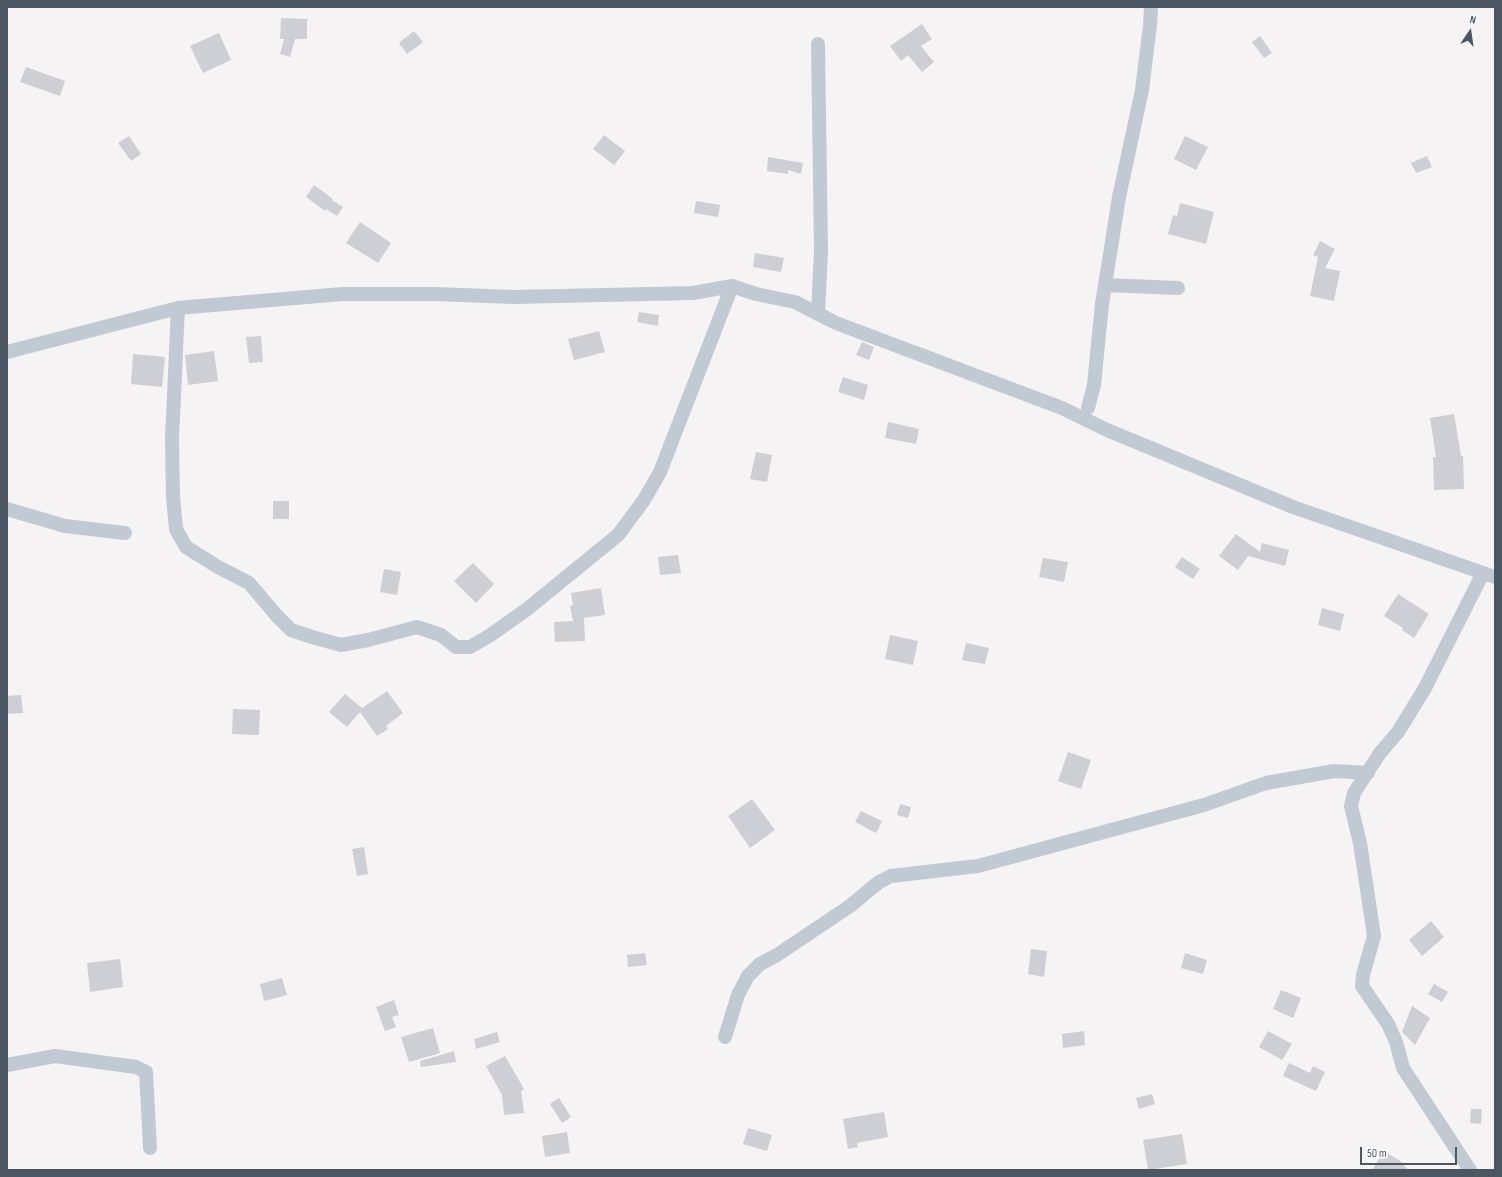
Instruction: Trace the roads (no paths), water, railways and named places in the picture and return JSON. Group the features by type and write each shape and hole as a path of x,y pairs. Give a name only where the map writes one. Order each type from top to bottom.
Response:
{"street":[{"path":"1088,408 1094,385 1102,304 1119,197 1142,90 1151,7"},
{"path":"818,44 821,250 818,314"},
{"path":"1105,285 1178,288"},
{"path":"178,308 172,439 173,496 176,529 186,546 218,567 249,583 291,630 341,645 368,640 417,627 441,635 456,647 470,647 490,636 526,610 618,535 644,500 660,472 732,286"},
{"path":"7,352 178,308 342,294 435,294 514,297 693,293 732,286 756,294 795,302 836,323 1062,408 1107,430 1293,507 1489,575 1425,688 1398,732 1380,753 1354,793 1351,806 1360,843 1374,936 1363,975 1362,986 1388,1024 1396,1042 1403,1068 1470,1170"},
{"path":"1062,408 1088,408 1107,430"},
{"path":"7,509 65,526 125,533"},
{"path":"726,1037 738,995 748,976 760,964 777,955 850,906 879,882 891,876 978,866 1204,805 1266,783 1334,771 1368,773"},
{"path":"7,1065 55,1056 136,1067 146,1072 150,1148"}]}
